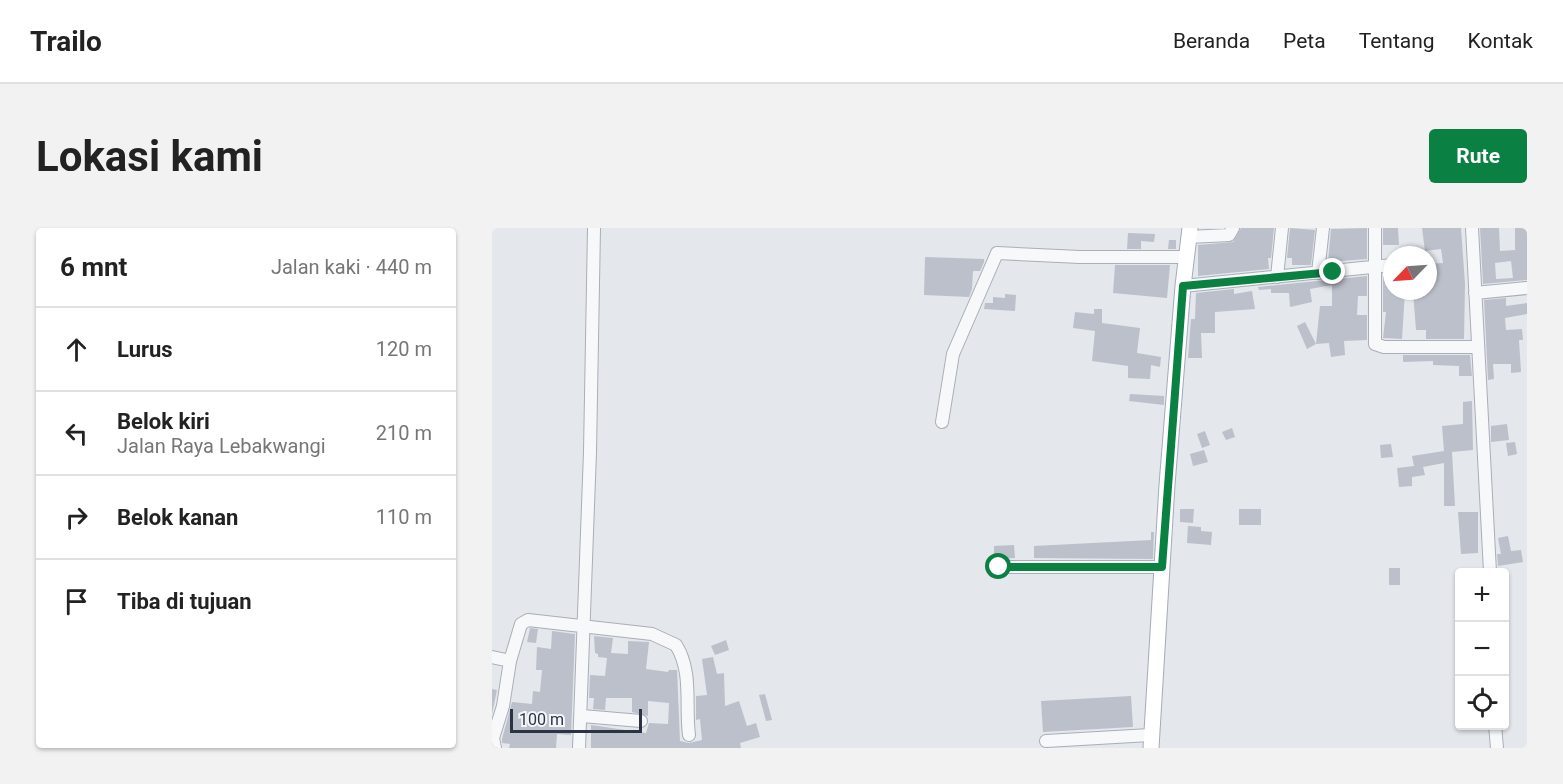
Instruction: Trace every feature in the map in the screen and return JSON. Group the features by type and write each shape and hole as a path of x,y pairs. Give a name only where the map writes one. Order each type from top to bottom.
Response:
{"main road":[{"path":"1151,741 1183,286 1190,233"}],"street":[{"path":"579,748 582,717 590,452 594,228"},
{"path":"1190,233 1230,235 1233,228"},
{"path":"1277,277 1282,228"},
{"path":"1318,273 1323,228"},
{"path":"1375,228 1375,344 1384,347 1477,347"},
{"path":"1472,228 1490,568"},
{"path":"942,422 953,354 994,257 1000,252 1080,257 1187,256"},
{"path":"1183,286 1383,266"},
{"path":"1475,293 1527,288"},
{"path":"999,567 1162,567"},
{"path":"495,748 494,738 503,706 510,661 523,621 651,634 676,645 687,670 686,710 689,735"},
{"path":"492,657 510,661"},
{"path":"582,717 641,721"},
{"path":"1495,730 1497,748"},
{"path":"1046,741 1151,741"}],"building":[{"path":"1241,228 1274,228 1271,258 1268,258 1269,269 1198,276 1198,245 1233,242"},
{"path":"1290,228 1315,230 1311,265 1292,265 1292,258 1287,258"},
{"path":"1367,228 1367,259 1328,262 1331,229"},
{"path":"1383,228 1398,228 1399,245 1383,245"},
{"path":"1422,228 1461,228 1465,284 1464,339 1426,339 1426,330 1416,330 1414,300 1437,300 1437,263 1443,263 1441,249 1437,250 1437,246 1424,246"},
{"path":"1480,228 1499,228 1500,251 1515,250 1515,228 1527,228 1527,280 1483,284","holes":["1511,261 1513,278 1496,279 1495,263"]},
{"path":"1128,233 1155,234 1154,242 1141,241 1141,249 1127,249"},
{"path":"1169,240 1176,240 1176,249 1168,249"},
{"path":"925,257 984,259 980,271 973,271 969,297 924,295"},
{"path":"1115,265 1170,265 1167,298 1113,293"},
{"path":"1367,276 1367,296 1358,296 1357,315 1367,315 1367,340 1344,341 1345,355 1331,357 1329,343 1316,344 1320,306 1332,306 1332,285 1310,289 1312,302 1290,307 1289,293 1271,293 1271,289 1259,290 1258,287"},
{"path":"1234,289 1234,294 1252,291 1255,309 1215,312 1215,333 1201,333 1202,358 1188,358 1191,319 1195,319 1196,293"},
{"path":"1005,294 1016,295 1015,311 984,309 985,303 993,303 993,297 1005,298"},
{"path":"1506,298 1506,306 1527,303 1527,314 1505,318 1506,330 1522,329 1523,340 1519,340 1521,372 1511,373 1511,364 1493,364 1494,379 1488,380 1484,300"},
{"path":"1383,300 1404,300 1402,339 1383,338 1386,312 1383,312"},
{"path":"1094,309 1102,309 1102,323 1140,328 1137,353 1161,357 1160,367 1151,365 1150,379 1128,378 1128,366 1092,361 1095,331 1073,328 1075,312 1094,314"},
{"path":"1305,322 1316,344 1307,349 1297,326"},
{"path":"1403,355 1470,355 1472,376 1459,376 1459,366 1433,365 1433,361 1403,362"},
{"path":"1130,394 1164,396 1164,405 1129,401"},
{"path":"1472,401 1473,450 1452,452 1455,506 1444,506 1444,463 1423,467 1425,475 1412,477 1412,486 1399,487 1397,468 1414,466 1412,456 1444,451 1442,426 1463,424 1463,402"},
{"path":"1507,424 1509,440 1491,442 1491,426"},
{"path":"1232,428 1235,437 1226,440 1222,432"},
{"path":"1205,431 1210,445 1202,448 1197,434"},
{"path":"1515,442 1517,454 1508,456 1506,443"},
{"path":"1391,444 1393,457 1381,458 1380,445"},
{"path":"1204,450 1208,462 1193,466 1190,454"},
{"path":"1180,509 1194,509 1193,523 1180,522"},
{"path":"1239,509 1261,509 1261,525 1239,525"},
{"path":"1458,512 1478,512 1478,553 1461,554"},
{"path":"1188,526 1201,527 1201,531 1212,532 1211,545 1187,543"},
{"path":"1151,532 1154,532 1153,559 1034,558 1034,546 1151,540"},
{"path":"1508,536 1511,551 1521,550 1523,562 1498,566 1497,554 1501,554 1498,538"},
{"path":"1014,545 1015,558 994,559 994,546"},
{"path":"1389,568 1400,568 1400,585 1389,585"},
{"path":"530,628 538,629 536,643 527,642"},
{"path":"552,631 575,634 571,735 557,734 556,748 509,748 510,744 502,743 502,739 512,702 532,704 533,691 540,692 542,670 536,670 537,647 551,649"},
{"path":"594,636 613,638 611,653 628,654 628,641 649,642 646,669 668,672 677,670 680,741 689,743 702,740 700,719 696,720 696,696 707,695 702,659 713,657 717,674 724,673 725,706 739,701 747,726 756,723 760,737 740,743 741,748 591,748 591,725 646,733 649,723 668,724 669,703 648,701 648,716 632,712 632,698 606,698 605,710 593,709 594,698 589,698 590,675 605,676 607,658 598,657 595,653"},
{"path":"726,640 729,650 715,655 711,646"},
{"path":"492,689 497,690 492,714"},
{"path":"765,694 772,720 766,721 759,695"},
{"path":"1131,696 1133,727 1043,732 1041,701"}],"route":[{"path":"999,567 1162,567 1183,286 1333,272"}]}
